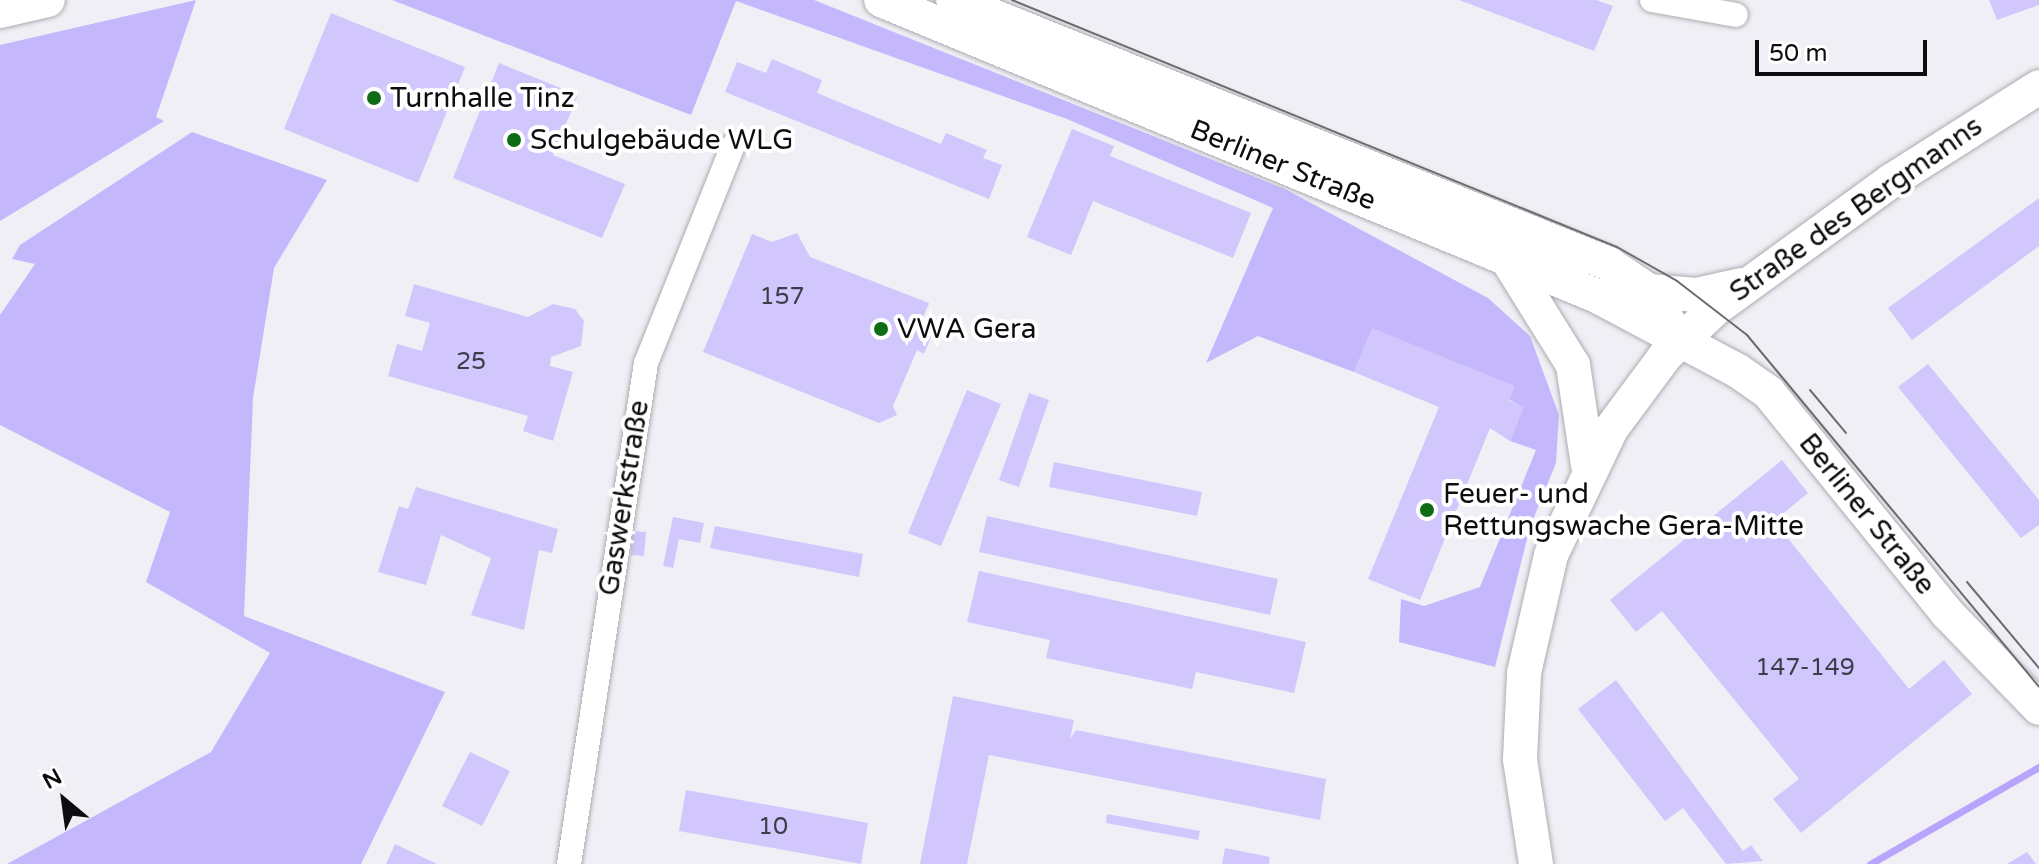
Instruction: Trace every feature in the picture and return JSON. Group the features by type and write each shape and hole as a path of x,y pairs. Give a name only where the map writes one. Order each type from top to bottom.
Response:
{"main road":[{"path":"0,11 48,0"},
{"name":"Berliner Straße","path":"881,0 1507,258 1680,341 1769,393 1947,613 2039,708"},
{"name":"Berliner Straße","path":"953,0 1609,264 1649,291 1680,341"},
{"name":"Straße des Bergmanns","path":"1536,864 1520,759 1524,673 1551,555 1588,465 1680,341 1749,283 2039,87"},
{"path":"1507,258 1573,365 1588,465"},
{"path":"1649,291 1696,295 1749,283"}],"street":[{"path":"1652,0 1736,15"},
{"name":"Gaswerkstraße","path":"569,864 646,363 733,146"}],"shaded area":[{"path":"196,0 156,117 164,121 0,221 0,45"},
{"path":"392,0 814,0 1285,189 1488,298 1530,336 1559,415 1556,463 1530,527 1495,667 1399,642 1401,599 1424,606 1480,587 1536,450 1510,441 1523,407 1372,329 1354,372 1258,336 1206,363 1273,208 1067,119 736,1 691,115"},
{"path":"192,132 327,180 274,268 253,398 244,616 445,692 361,864 7,864 211,752 270,653 146,582 170,512 0,425 0,315 35,264 12,259 20,245"}],"building":[{"path":"1459,0 1596,0 1613,6 1594,51"},
{"path":"1989,0 2039,0 2039,5 1997,20"},
{"name":"Turnhalle Tinz","path":"331,13 465,67 418,183 284,129"},
{"path":"772,59 822,80 817,93 941,144 946,133 987,150 983,158 1002,165 989,199 725,92 737,62 766,73"},
{"name":"Schulgebäude WLG","path":"499,63 578,95 553,155 625,184 602,238 453,178"},
{"path":"1072,129 1114,146 1110,156 1251,213 1233,258 1093,201 1071,255 1027,237"},
{"path":"2039,198 2039,246 1912,340 1888,308"},
{"path":"797,233 810,257 929,303 918,329 932,335 924,354 917,350 893,406 897,415 879,423 703,352 752,234 772,242"},
{"path":"414,284 528,317 553,304 575,309 584,321 581,346 551,357 550,366 573,372 553,441 523,431 528,416 388,376 397,344 422,351 430,323 405,316"},
{"name":"Feuer- und Rettungswache Gera-Mitte","path":"1372,328 1515,386 1509,401 1524,407 1510,441 1490,428 1420,600 1368,579 1439,407 1354,372"},
{"path":"1928,364 2039,500 2039,525 2021,538 1898,387"},
{"path":"967,390 1001,404 941,546 908,533"},
{"path":"1029,393 1049,400 1019,487 999,480"},
{"path":"1782,460 1808,493 1774,521 1909,689 1944,660 1972,694 1801,833 1773,799 1799,779 1662,611 1636,632 1610,600"},
{"path":"1054,462 1202,492 1197,516 1049,487"},
{"path":"416,487 558,529 552,553 539,550 524,630 471,615 491,558 441,535 426,585 378,572 399,506 408,509"},
{"path":"987,516 1278,579 1270,615 979,552"},
{"path":"673,517 704,523 700,543 679,539 673,568 663,566"},
{"path":"715,526 863,554 859,577 710,548"},
{"path":"632,531 646,532 644,556 631,555"},
{"path":"979,571 1306,642 1294,693 1196,672 1192,689 1046,658 1050,640 967,622"},
{"path":"1616,680 1743,851 1751,845 1763,861 1726,864 1683,808 1665,821 1578,709"},
{"path":"953,696 1074,720 1070,739 1076,730 1326,779 1320,820 989,755 967,864 920,864"},
{"path":"470,752 510,771 482,826 442,806"},
{"path":"686,790 868,823 861,864 679,831"},
{"path":"1107,814 1200,831 1198,840 1106,823"},
{"path":"395,844 437,864 386,864"},
{"path":"1225,848 1270,857 1269,864 1222,864"},
{"path":"2027,852 2036,864 2007,864"}],"waterway":[{"path":"1870,864 2039,767"}],"tram line":[{"path":"1012,0 1617,247 1677,281 1747,335 2039,687"},
{"path":"1810,390 1846,433"},
{"path":"1967,582 2039,668"}],"place":[{"name":"Turnhalle Tinz","path":"374,98"},
{"name":"Schulgebäude WLG","path":"514,140"},
{"name":"VWA Gera","path":"881,329"},
{"name":"Feuer- und Rettungswache Gera-Mitte","path":"1427,510"}]}
